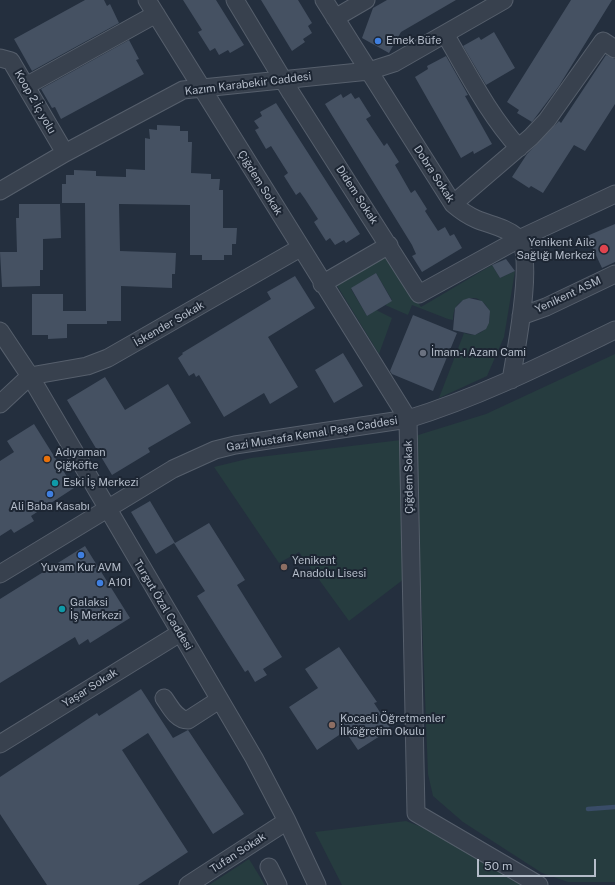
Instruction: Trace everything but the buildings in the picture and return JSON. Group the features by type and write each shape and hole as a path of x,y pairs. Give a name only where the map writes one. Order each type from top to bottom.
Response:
{"street":[{"name":"Didem Sokak","path":"235,0 283,80 419,294 519,239"},
{"name":"Dobra Sokak","path":"324,0 453,204 469,216 501,228 519,239"},
{"path":"335,18 366,0"},
{"name":"Kazım Karabekir Caddesi","path":"0,190 65,153 183,90 368,71 394,64 504,0"},
{"path":"26,86 152,7"},
{"name":"Çiğdem Sokak","path":"152,7 322,284 408,419 416,813 539,885"},
{"path":"445,34 487,107 504,131 519,148"},
{"path":"453,204 519,148 547,120 603,41 615,48"},
{"name":"Koop 2 İç yolu","path":"0,58 11,61 65,153"},
{"path":"510,380 521,316 526,263 524,249 519,239 615,194"},
{"path":"322,284 389,245"},
{"name":"İskender Sokak","path":"30,376 87,366 108,358 300,248"},
{"name":"Yenikent ASM","path":"521,316 615,274"},
{"name":"Gazi Mustafa Kemal Paşa Caddesi","path":"0,574 173,469 215,450 235,445 408,419 456,403 510,380 615,330"},
{"name":"Turgut Özal Caddesi","path":"0,331 30,376 254,758 287,821 317,885"},
{"path":"0,404 30,376"},
{"name":"Yaşar Sokak","path":"0,744 180,632"},
{"path":"164,698 178,718 184,720 188,720 219,700"},
{"name":"Tufan Sokak","path":"188,885 287,821"},
{"path":"269,867 278,885"}],"green space":[{"path":"386,253 421,307 492,265 500,278 515,271 504,337 487,376 439,398 464,333 472,335 478,334 484,330 489,323 489,311 483,302 476,298 462,301 454,310 453,320 412,305 408,315 385,305 392,300 376,273 351,289 367,316 376,310 392,318 379,354 336,284"},
{"path":"615,354 615,882 568,882 542,873 463,822 433,796 428,774 415,436 486,414"},
{"path":"401,440 404,579 349,621 299,552 279,563 214,467 251,458"},
{"path":"406,821 432,831 521,885 342,885 315,832"},
{"path":"249,859 265,885 209,885"}],"waterway":[{"path":"588,809 615,807"}],"place":[{"name":"Emek Büfe","path":"378,41"},
{"name":"Yenikent Aile Sağlığı Merkezi","path":"604,249"},
{"name":"İmam-ı Azam Cami","path":"423,353"},
{"name":"Adıyaman Çiğköfte","path":"47,459"},
{"name":"Eski İş Merkezi","path":"55,483"},
{"name":"Ali Baba Kasabı","path":"50,494"},
{"name":"Yuvam Kur AVM","path":"81,555"},
{"name":"Yenikent Anadolu Lisesi","path":"284,567"},
{"name":"A101","path":"100,583"},
{"name":"Galaksi İş Merkezi","path":"62,609"},
{"name":"Kocaeli Öğretmenler İlköğretim Okulu","path":"332,725"}]}
